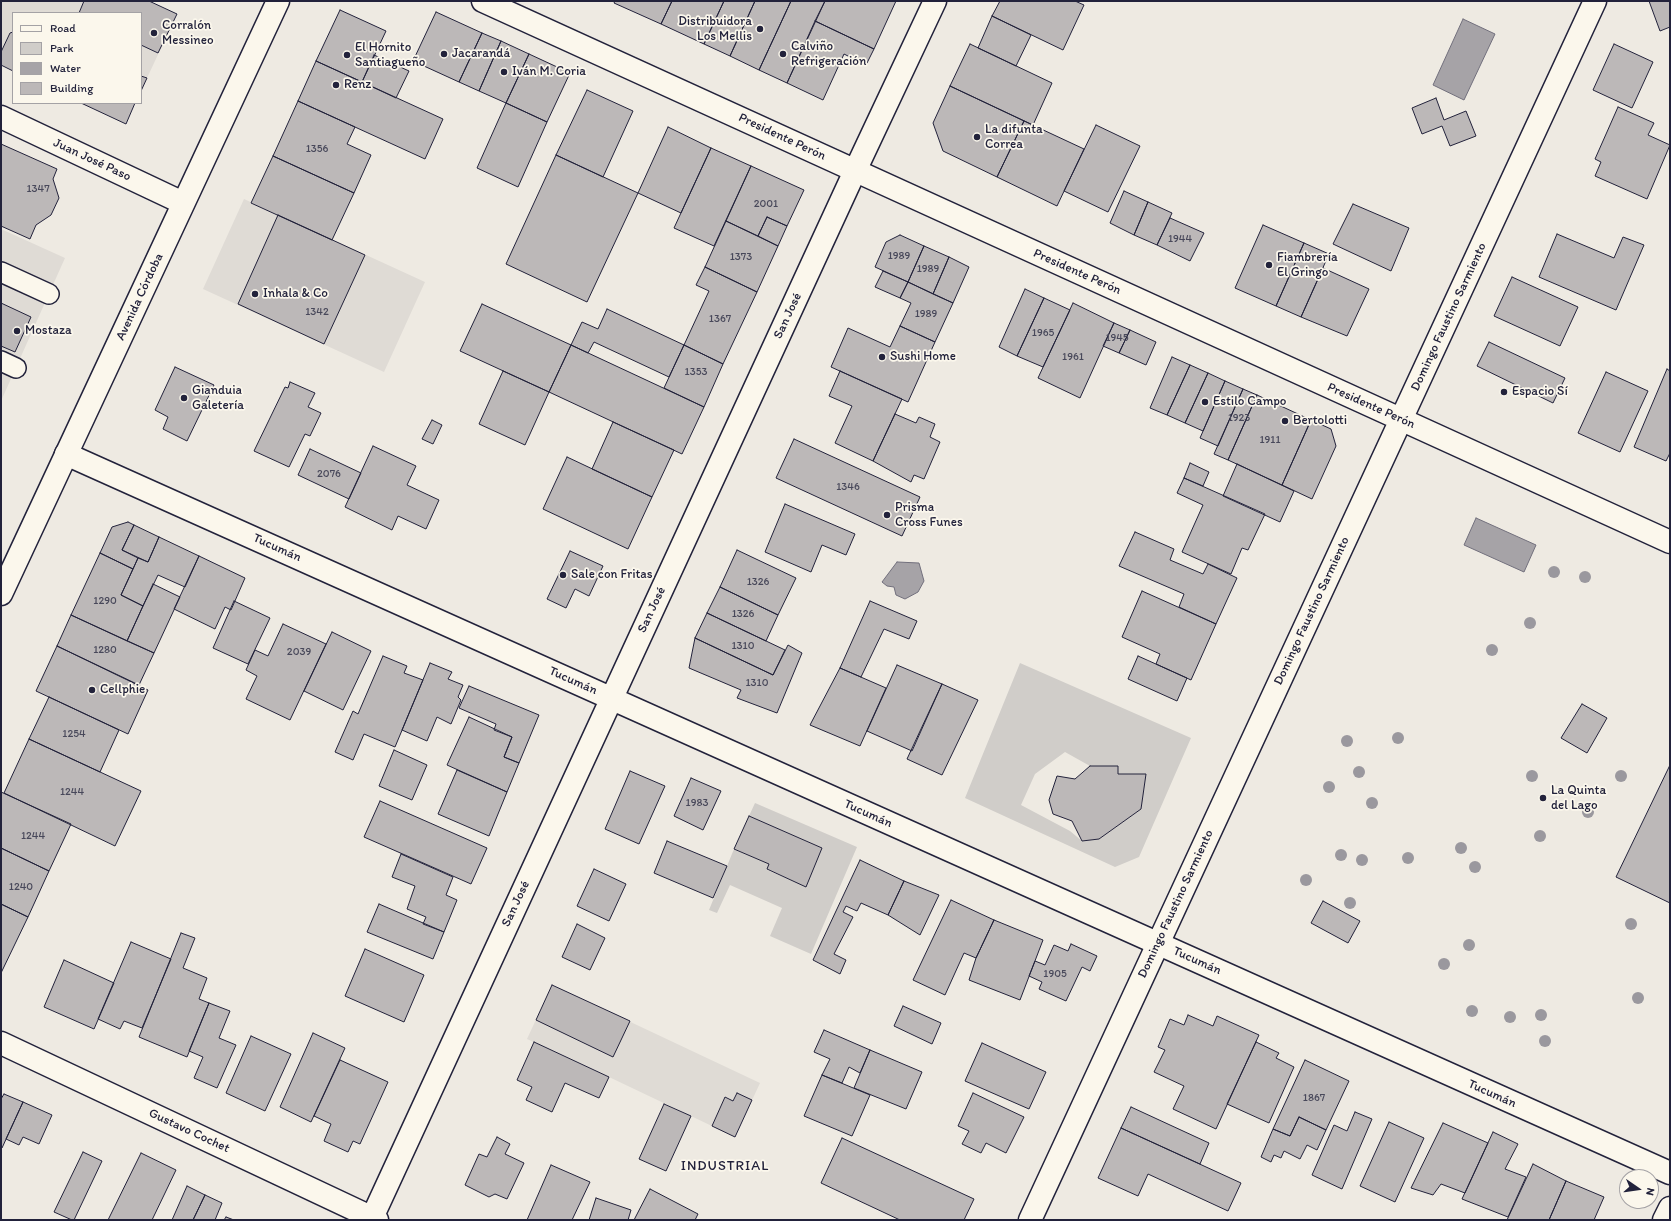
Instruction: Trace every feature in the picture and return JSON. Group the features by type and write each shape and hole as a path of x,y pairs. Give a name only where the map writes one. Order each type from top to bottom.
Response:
{"street":[{"name":"Avenida Córdoba","path":"1,594 278,1"},
{"name":"Presidente Perón","path":"483,1 1670,542"},
{"name":"San José","path":"373,1219 611,698 935,1"},
{"name":"Domingo Faustino Sarmiento","path":"1030,1220 1595,1"},
{"name":"Juan José Paso","path":"1,117 183,203"},
{"name":"Tucumán","path":"66,454 1670,1173"},
{"name":"Gustavo Cochet","path":"1,1043 373,1219"},
{"path":"1664,1220 1670,1208"}],"lane":[{"path":"1,272 49,294"}],"shaded area":[{"name":"Corralón Messineo","path":"1,1 149,1 177,14 147,78 142,76 142,12 12,12 12,70 1,65"},
{"path":"244,199 425,282 384,372 203,289"},
{"name":"Mostaza","path":"1,229 65,258 1,401"},
{"path":"552,985 760,1083 735,1137 527,1039"}],"green space":[{"path":"1020,663 1191,738 1139,857 1115,867 965,798","holes":["1065,752 1090,766 1118,766 1118,774 1145,774 1141,809 1099,839 1082,841 1070,831 1021,805 1035,774"]},
{"path":"755,803 857,847 811,954 770,936 782,908 730,885 717,913 709,910 734,849 769,864 767,870 806,886 822,848 749,816"}],"water":[{"path":"1463,19 1495,34 1464,100 1433,85"},
{"path":"1476,518 1536,545 1524,572 1464,545"},
{"path":"897,562 919,563 924,581 918,592 905,599 896,595 894,587 887,586 882,582"}],"building":[{"path":"84,1 149,1 177,14 158,53 142,45 142,12 79,12"},
{"path":"615,1 672,1 661,24 614,3"},
{"path":"672,1 724,1 704,44 661,24"},
{"path":"724,1 755,1 730,56 704,44"},
{"name":"Distribuidora Los Mellis","path":"755,1 791,1 759,70 730,56"},
{"name":"Calviño Refrigeración","path":"791,1 825,1 787,83 759,70"},
{"path":"825,1 896,1 874,49 815,21"},
{"path":"1000,1 1075,1 1084,5 1063,50 992,16"},
{"path":"1649,1 1670,1 1670,27 1660,31"},
{"path":"340,10 386,31 362,82 316,61"},
{"name":"Jacarandá","path":"436,12 482,33 459,82 413,61"},
{"path":"992,16 1031,35 1016,66 978,48"},
{"path":"815,21 874,49 866,65 844,54 823,100 787,83"},
{"path":"12,32 12,70 1,65 1,52 10,33"},
{"path":"482,33 501,41 479,91 459,82"},
{"name":"Iván M. Coria","path":"501,41 529,54 506,103 479,91"},
{"path":"970,44 1052,83 1033,125 950,86"},
{"path":"1614,44 1653,62 1632,108 1593,90"},
{"path":"529,54 570,73 547,122 506,103"},
{"path":"374,55 409,71 396,98 362,82"},
{"path":"316,61 443,119 425,159 298,101"},
{"path":"142,76 147,78 142,89"},
{"name":"La difunta Correa","path":"950,86 1024,121 997,177 943,151 933,123"},
{"path":"587,90 633,111 603,177 556,155"},
{"path":"1436,98 1444,120 1466,111 1476,136 1450,146 1442,126 1422,134 1412,108"},
{"path":"298,101 355,127 347,144 371,155 354,193 273,156"},
{"path":"506,103 547,122 518,187 477,168"},
{"path":"83,104 135,104 126,124"},
{"path":"1618,107 1654,123 1648,135 1670,145 1647,199 1595,176 1601,162 1595,159"},
{"path":"1024,121 1084,149 1057,206 997,177"},
{"path":"1096,125 1140,146 1108,212 1064,191"},
{"path":"668,127 711,148 681,213 638,193"},
{"path":"1,144 57,169 53,179 59,198 51,215 36,225 30,239 1,226"},
{"path":"711,148 751,166 714,246 674,228"},
{"path":"556,155 638,193 587,302 506,264"},
{"path":"273,156 354,193 332,240 251,203"},
{"path":"751,166 804,190 787,226 767,217 758,236 726,221"},
{"path":"1124,191 1148,202 1134,235 1110,223"},
{"path":"1148,202 1172,213 1157,245 1134,235"},
{"path":"1353,204 1409,228 1391,271 1333,244"},
{"path":"278,215 365,255 324,344 238,304"},
{"path":"767,217 787,226 778,246 758,236"},
{"path":"1170,218 1204,233 1190,261 1157,245"},
{"path":"726,221 778,246 757,292 705,267"},
{"name":"Fiambrería El Gringo","path":"1263,225 1304,243 1276,306 1235,288"},
{"path":"1557,234 1614,258 1623,237 1644,245 1616,310 1539,277"},
{"path":"900,235 924,246 908,282 875,267 886,242"},
{"path":"1304,243 1329,254 1301,317 1276,306"},
{"path":"924,246 949,257 933,294 908,282"},
{"path":"949,257 969,267 953,303 933,294"},
{"path":"705,267 757,292 723,364 684,345 709,291 696,285"},
{"path":"1323,268 1369,289 1347,336 1301,317"},
{"path":"883,271 908,282 900,298 875,287"},
{"path":"1512,277 1578,307 1560,346 1494,316"},
{"path":"908,282 953,303 935,342 900,326 911,303 900,298"},
{"path":"1025,289 1044,298 1017,356 999,347"},
{"path":"1044,298 1070,310 1043,367 1017,356"},
{"path":"1,303 31,317 15,352 1,346"},
{"path":"1073,303 1114,323 1080,398 1038,378"},
{"path":"482,304 571,345 549,392 460,351"},
{"path":"607,309 684,345 669,377 594,342 588,353 571,345 582,322 598,329"},
{"path":"1114,323 1130,330 1119,353 1103,346"},
{"name":"Sushi Home","path":"900,326 935,342 908,402 831,367 848,328 890,347"},
{"path":"1130,330 1156,342 1146,365 1119,353"},
{"path":"1489,342 1565,378 1553,403 1477,366"},
{"path":"571,345 704,407 682,454 549,392"},
{"path":"684,345 723,364 704,407 664,388"},
{"path":"1172,357 1190,365 1167,415 1150,408"},
{"path":"1190,365 1208,373 1185,423 1167,415"},
{"name":"Gianduia Galetería","path":"175,367 214,385 187,441 163,429 168,417 155,410"},
{"path":"1667,369 1670,371 1670,453 1666,461 1634,447"},
{"path":"503,371 549,392 525,445 479,424"},
{"path":"840,371 902,399 873,461 835,443 852,406 829,396"},
{"path":"1606,372 1648,391 1620,452 1578,433"},
{"name":"Estilo Campo","path":"1208,373 1225,381 1203,431 1185,423"},
{"path":"1225,381 1243,389 1218,446 1200,438"},
{"path":"290,382 315,393 308,407 321,413 310,436 305,434 289,467 254,451 285,387 288,388"},
{"path":"1243,389 1257,395 1228,460 1214,454"},
{"path":"1257,395 1311,420 1282,485 1228,460"},
{"path":"895,414 916,423 919,417 935,424 930,437 940,442 924,479 914,475 911,482 873,461"},
{"path":"432,420 442,425 433,444 422,439"},
{"path":"1311,420 1331,429 1336,446 1312,499 1282,485"},
{"path":"613,422 674,450 652,497 592,469"},
{"path":"794,439 920,497 902,536 776,478"},
{"path":"373,446 416,466 407,485 439,500 426,529 398,516 392,530 345,507"},
{"path":"310,449 361,473 349,499 298,475"},
{"path":"567,457 652,497 628,549 543,509"},
{"path":"1190,463 1209,472 1203,486 1184,478"},
{"path":"1237,464 1294,491 1280,522 1223,496"},
{"path":"1184,478 1265,514 1248,550 1242,548 1231,574 1182,552 1203,505 1177,493"},
{"path":"785,504 855,534 846,555 822,545 811,572 765,552"},
{"path":"128,522 134,525 122,550 138,558 133,569 100,553 112,527"},
{"path":"134,525 159,537 148,562 122,550"},
{"path":"1135,532 1174,549 1170,560 1203,574 1208,564 1237,578 1216,624 1179,607 1184,594 1119,566"},
{"path":"159,537 199,556 185,587 158,575 143,606 121,595 138,558 148,562"},
{"path":"737,550 796,578 778,615 720,587"},
{"path":"570,551 603,566 589,596 575,589 566,608 547,599"},
{"path":"100,553 133,569 121,595 143,606 127,641 71,615"},
{"path":"199,556 245,578 231,610 225,607 215,629 174,609"},
{"path":"153,584 180,597 154,653 127,641"},
{"path":"720,587 778,615 766,641 707,613"},
{"path":"1142,591 1216,624 1191,680 1156,664 1160,654 1122,637"},
{"path":"234,601 270,618 248,664 213,648"},
{"path":"870,601 917,621 909,639 884,629 861,677 840,668"},
{"path":"707,613 785,650 773,675 695,638"},
{"path":"71,615 154,653 139,685 57,646"},
{"path":"283,624 326,644 290,720 246,699 257,676 246,670 255,650 268,656"},
{"path":"332,632 371,651 343,710 304,691"},
{"path":"695,638 773,675 788,645 802,653 777,713 737,698 741,690 689,668"},
{"name":"Cellphie","path":"57,646 148,690 128,734 36,691"},
{"path":"383,656 407,666 404,673 423,680 395,747 364,734 353,760 335,752 353,711 358,714"},
{"path":"1138,656 1187,678 1177,701 1128,679"},
{"path":"430,663 452,672 448,679 463,685 458,697 461,700 451,724 437,717 427,741 402,730"},
{"path":"897,665 942,684 912,751 867,731"},
{"path":"840,668 886,688 860,746 810,725"},
{"path":"942,684 978,700 942,775 907,759"},
{"path":"469,686 539,715 519,763 504,757 512,737 494,730 496,724 459,708"},
{"path":"49,697 119,730 100,772 29,739"},
{"path":"1582,704 1607,718 1587,753 1561,738"},
{"path":"469,717 512,737 504,757 519,763 507,792 447,765"},
{"path":"29,739 141,791 115,846 4,793"},
{"path":"394,750 427,765 412,800 379,786"},
{"path":"1670,765 1670,903 1616,877"},
{"path":"1090,766 1118,766 1118,774 1146,774 1141,809 1099,839 1082,841 1072,821 1053,814 1049,800 1057,776 1075,779"},
{"path":"457,770 507,792 489,836 438,814"},
{"path":"630,771 665,786 639,844 605,829"},
{"path":"691,778 721,791 703,830 674,816"},
{"path":"1,792 71,824 49,871 1,848"},
{"path":"380,801 487,848 471,884 364,837"},
{"path":"749,816 822,848 806,887 767,869 769,864 734,849"},
{"path":"667,841 727,866 713,898 654,873"},
{"path":"1,848 49,871 28,917 1,904"},
{"path":"401,854 453,877 446,895 457,900 444,932 423,924 426,917 407,909 415,886 392,877"},
{"path":"860,860 904,881 888,915 861,903 857,911 846,906 843,912 853,917 834,954 846,960 840,974 813,960"},
{"path":"594,869 626,884 609,921 577,906"},
{"path":"904,881 939,895 920,935 888,915"},
{"path":"951,900 994,920 976,958 964,953 945,995 913,980"},
{"path":"1323,901 1360,921 1348,943 1311,923"},
{"path":"1,904 28,917 1,973"},
{"path":"379,904 444,932 433,959 367,932"},
{"path":"994,920 1043,940 1020,1000 969,980 976,958"},
{"path":"577,924 605,938 590,970 562,957"},
{"path":"181,933 195,938 183,968 207,978 199,999 209,1003 187,1057 139,1037"},
{"path":"131,942 171,959 142,1028 124,1021 120,1029 98,1019"},
{"path":"1071,944 1097,956 1090,971 1082,967 1066,1001 1039,989 1042,982 1029,976 1035,961 1045,965 1054,945 1068,951"},
{"path":"365,949 424,975 404,1022 345,996"},
{"path":"64,960 114,983 94,1029 44,1007"},
{"path":"552,985 630,1021 613,1057 536,1020"},
{"path":"209,1003 230,1011 219,1038 236,1045 217,1088 194,1078 203,1057 189,1051"},
{"path":"903,1006 941,1023 932,1044 894,1026"},
{"path":"1188,1015 1213,1026 1217,1016 1259,1035 1216,1129 1173,1109 1184,1086 1154,1072 1165,1050 1158,1047 1170,1019 1184,1025"},
{"path":"824,1030 870,1050 860,1073 849,1067 842,1083 822,1075 830,1059 814,1052"},
{"path":"313,1033 345,1048 311,1122 280,1107"},
{"path":"251,1036 291,1054 265,1111 226,1093"},
{"path":"534,1042 609,1077 599,1098 565,1083 552,1112 526,1100 532,1087 517,1080"},
{"path":"1256,1042 1279,1053 1276,1058 1294,1067 1269,1123 1227,1104"},
{"path":"982,1043 1046,1072 1029,1109 965,1081"},
{"path":"870,1050 922,1072 906,1109 854,1088"},
{"path":"340,1060 388,1082 360,1144 353,1141 348,1152 324,1141 331,1124 314,1116"},
{"path":"1305,1060 1349,1081 1326,1130 1299,1117 1290,1136 1273,1129"},
{"path":"822,1075 870,1095 852,1136 804,1116"},
{"path":"737,1093 752,1100 735,1137 712,1126 725,1097 733,1101"},
{"path":"973,1093 1024,1117 1006,1153 986,1143 981,1153 962,1144 969,1131 958,1126"},
{"path":"4,1094 23,1102 1,1148 1,1099"},
{"path":"23,1102 52,1115 39,1144 23,1137 19,1145 6,1139"},
{"path":"664,1104 691,1116 666,1171 639,1159"},
{"path":"1131,1107 1209,1143 1200,1164 1121,1128"},
{"path":"1355,1112 1372,1119 1342,1189 1312,1175 1334,1125 1347,1131"},
{"path":"1299,1117 1326,1130 1317,1150 1307,1145 1300,1159 1284,1151 1281,1158 1274,1155 1271,1162 1261,1157 1273,1129 1290,1136"},
{"path":"1389,1122 1424,1138 1395,1202 1360,1186"},
{"path":"1443,1123 1488,1143 1465,1193 1441,1184 1433,1195 1411,1188"},
{"path":"1121,1128 1241,1183 1228,1211 1148,1174 1138,1196 1098,1178"},
{"path":"1493,1132 1518,1144 1505,1169 1526,1177 1508,1217 1462,1199"},
{"path":"497,1137 510,1144 505,1154 524,1163 507,1199 495,1194 489,1197 465,1185 479,1154 487,1157"},
{"path":"842,1138 974,1199 964,1220 900,1220 821,1183"},
{"path":"83,1152 102,1161 74,1220 72,1220 54,1212"},
{"path":"141,1153 176,1170 152,1220 108,1220"},
{"path":"1533,1164 1566,1181 1549,1220 1507,1220"},
{"path":"551,1165 590,1182 572,1220 527,1220"},
{"path":"1566,1181 1604,1197 1594,1220 1549,1220"},
{"path":"187,1186 205,1195 193,1220 172,1220"},
{"path":"650,1189 698,1214 695,1220 634,1220"},
{"path":"205,1195 222,1203 215,1220 193,1220"},
{"path":"596,1198 631,1210 628,1220 589,1220"},
{"path":"226,1217 234,1220 224,1220"}],"place":[{"name":"Distribuidora Los Mellis","path":"760,29"},
{"name":"Corralón Messineo","path":"154,33"},
{"name":"Jacarandá","path":"444,54"},
{"name":"Calviño Refrigeración","path":"783,54"},
{"name":"El Hornito Santiagueño","path":"347,55"},
{"name":"Iván M. Coria","path":"504,72"},
{"name":"Renz","path":"336,85"},
{"name":"La difunta Correa","path":"977,137"},
{"name":"Fiambrería El Gringo","path":"1269,265"},
{"name":"Inhala & Co","path":"255,294"},
{"name":"Mostaza","path":"17,331"},
{"name":"Sushi Home","path":"882,357"},
{"name":"Espacio Sí","path":"1504,392"},
{"name":"Gianduia Galetería","path":"184,398"},
{"name":"Estilo Campo","path":"1205,402"},
{"name":"Bertolotti","path":"1285,421"},
{"name":"Prisma Cross Funes","path":"887,515"},
{"name":"Sale con Fritas","path":"563,575"},
{"name":"Cellphie","path":"92,690"},
{"name":"La Quinta del Lago","path":"1543,798"}],"district":[{"name":"INDUSTRIAL","path":"725,1166"}]}
